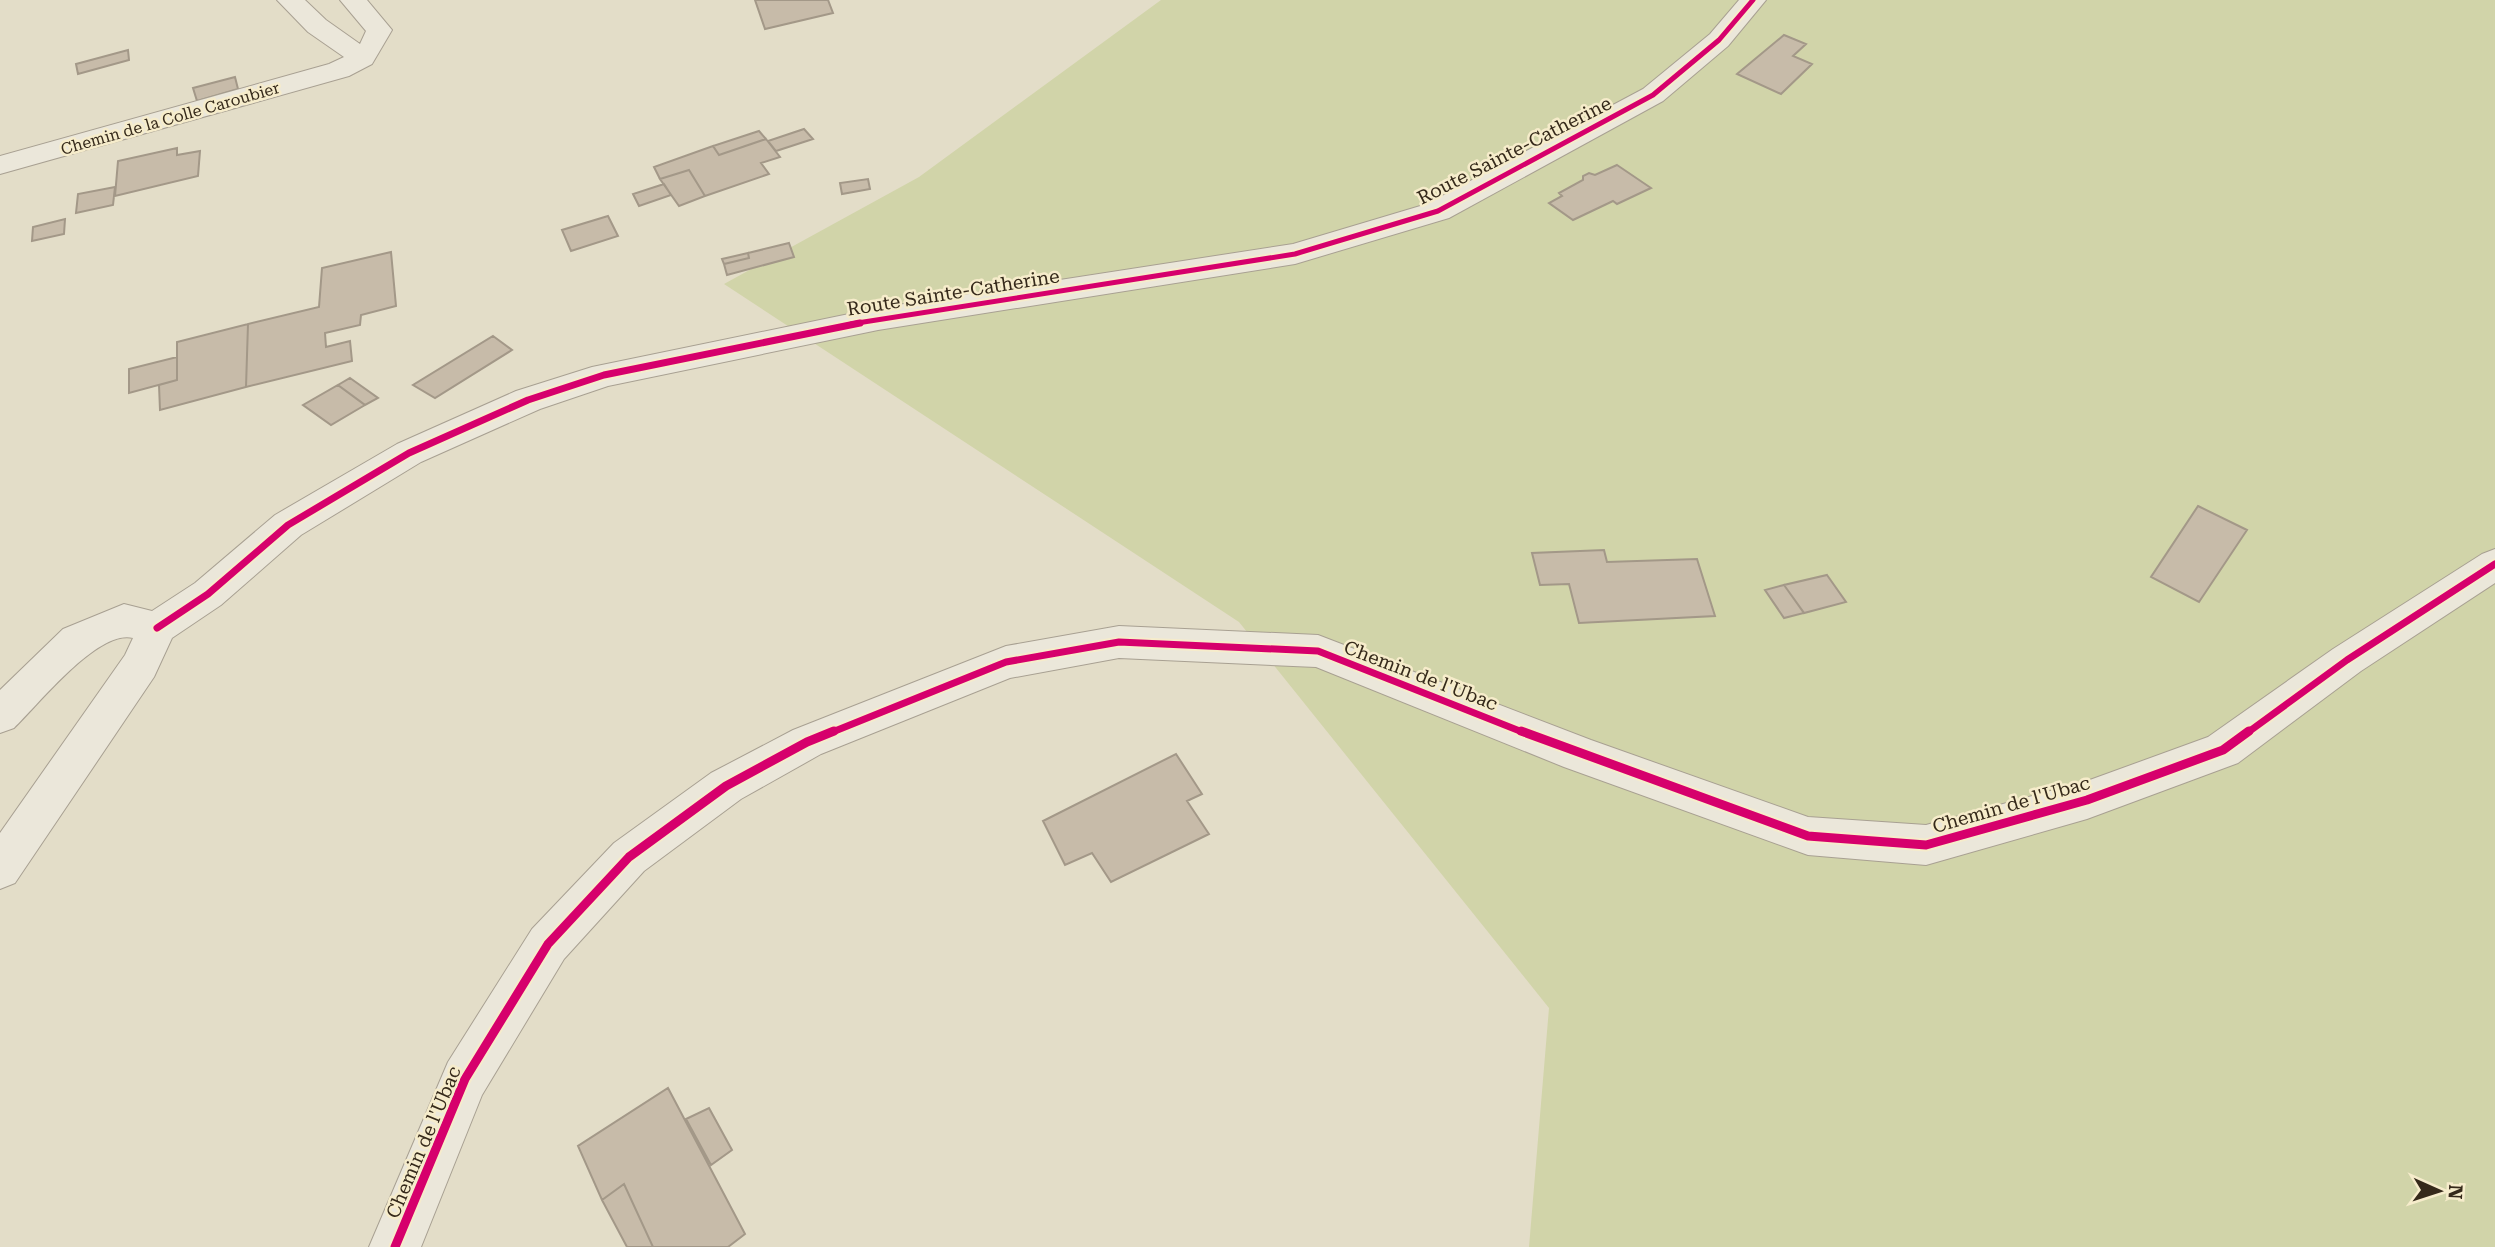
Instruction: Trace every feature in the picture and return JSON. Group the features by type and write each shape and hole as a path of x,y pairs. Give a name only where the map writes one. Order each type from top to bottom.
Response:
{"street":[{"path":"290,0 351,64 375,46 379,30 353,0"},
{"name":"Route Sainte-Catherine","path":"157,628 208,594 288,526 409,453 528,400 604,375 878,318 1295,254 1438,211 1653,95 1719,40 1753,0"},
{"name":"Chemin de la Colle Caroubier","path":"0,165 351,64"},
{"name":"Chemin de l'Ubac","path":"395,1247 465,1079 548,944 629,858 726,786 807,742 1006,662 1119,642 1318,651 1579,754 1808,836 1926,845 2087,800 2223,750 2347,660 2495,564"},
{"path":"0,716 77,640 124,620 157,628 140,664 0,869"}],"green space":[{"path":"1161,0 2495,0 2495,1247 1529,1247 1549,1008 1239,622 724,284 919,177"}],"building":[{"path":"755,0 828,0 833,13 765,29"},
{"path":"1784,35 1806,44 1793,56 1812,64 1781,94 1737,74"},
{"path":"128,50 129,60 78,74 76,64"},
{"path":"235,77 238,89 197,101 193,88"},
{"path":"804,129 813,139 776,151 768,141"},
{"path":"759,131 766,139 719,155 713,146"},
{"path":"766,139 780,157 761,163 769,174 705,196 689,170 660,179 654,167 713,146 719,155"},
{"path":"177,148 177,155 200,151 198,176 115,196 118,161"},
{"path":"1617,165 1651,188 1617,204 1613,201 1573,220 1549,203 1562,196 1559,193 1583,180 1583,176 1589,173 1595,175"},
{"path":"689,170 705,196 679,206 660,179"},
{"path":"868,179 870,189 842,194 840,183"},
{"path":"664,184 671,195 639,206 633,194"},
{"path":"115,187 113,205 76,213 78,194"},
{"path":"608,216 618,236 571,251 562,230"},
{"path":"65,219 64,234 32,241 33,227"},
{"path":"789,243 794,257 727,275 724,264 749,258 748,253"},
{"path":"391,252 396,306 361,315 360,325 325,333 326,347 350,341 352,361 246,387 248,324 319,307 322,268"},
{"path":"748,253 749,258 724,264 722,259"},
{"path":"248,324 246,387 160,410 159,385 177,380 177,342"},
{"path":"493,336 512,350 435,398 413,385"},
{"path":"177,357 177,380 129,393 129,369"},
{"path":"350,378 378,398 365,405 338,385"},
{"path":"338,385 365,405 331,425 303,405"},
{"path":"2198,506 2247,530 2199,602 2151,577"},
{"path":"1604,550 1607,562 1697,559 1715,616 1579,623 1569,584 1540,585 1532,553"},
{"path":"1827,575 1846,602 1804,613 1784,585"},
{"path":"1784,585 1804,613 1784,618 1765,590"},
{"path":"1176,754 1202,794 1187,801 1209,834 1111,882 1092,853 1065,865 1043,821"},
{"path":"668,1088 745,1234 728,1247 653,1247 624,1184 602,1200 578,1146"},
{"path":"709,1108 732,1150 711,1165 686,1119"},
{"path":"624,1184 653,1247 627,1247 602,1200"}],"cycle path":[{"path":"157,628 208,594 288,525 409,453 528,400 604,375 878,319 1295,254 1438,211 1653,95 1719,40 1753,0"},
{"path":"395,1247 465,1079 548,944 629,857 726,786 807,742 1006,662 1119,642 1318,651 1579,754 1808,836 1926,845 2087,800 2223,750 2347,660 2495,564"}]}
